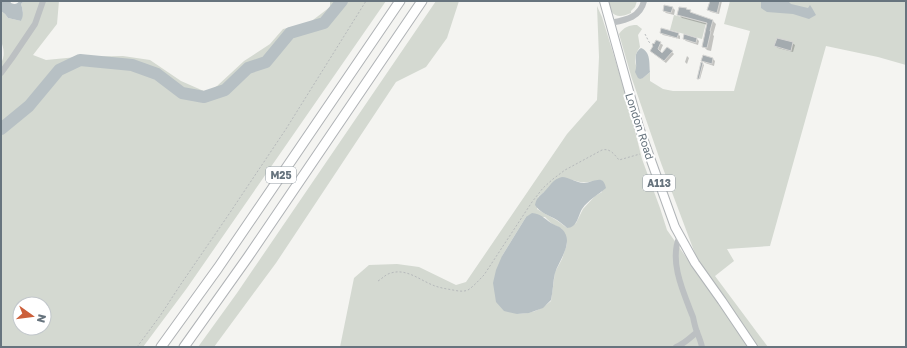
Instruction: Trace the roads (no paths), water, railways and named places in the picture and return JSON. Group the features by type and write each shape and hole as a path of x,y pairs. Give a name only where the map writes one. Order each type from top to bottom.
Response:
{"highway":[{"name":"M25","path":"160,347 226,255 400,1"},
{"name":"M25","path":"184,347 248,257 422,1"}],"main road":[{"name":"London Road","path":"604,1 639,127 675,227 695,263 753,347"}],"street":[{"path":"1,73 35,24 43,1"},
{"path":"610,23 636,15 641,10 644,1"},
{"path":"680,236 676,248 678,273 682,290 702,347"},
{"path":"676,347 689,340 697,332"}],"waterway":[{"path":"1,129 29,106 59,70 80,60 132,65 157,74 182,93 204,97 225,90 248,68 266,62 290,33 324,23 342,1"}]}
